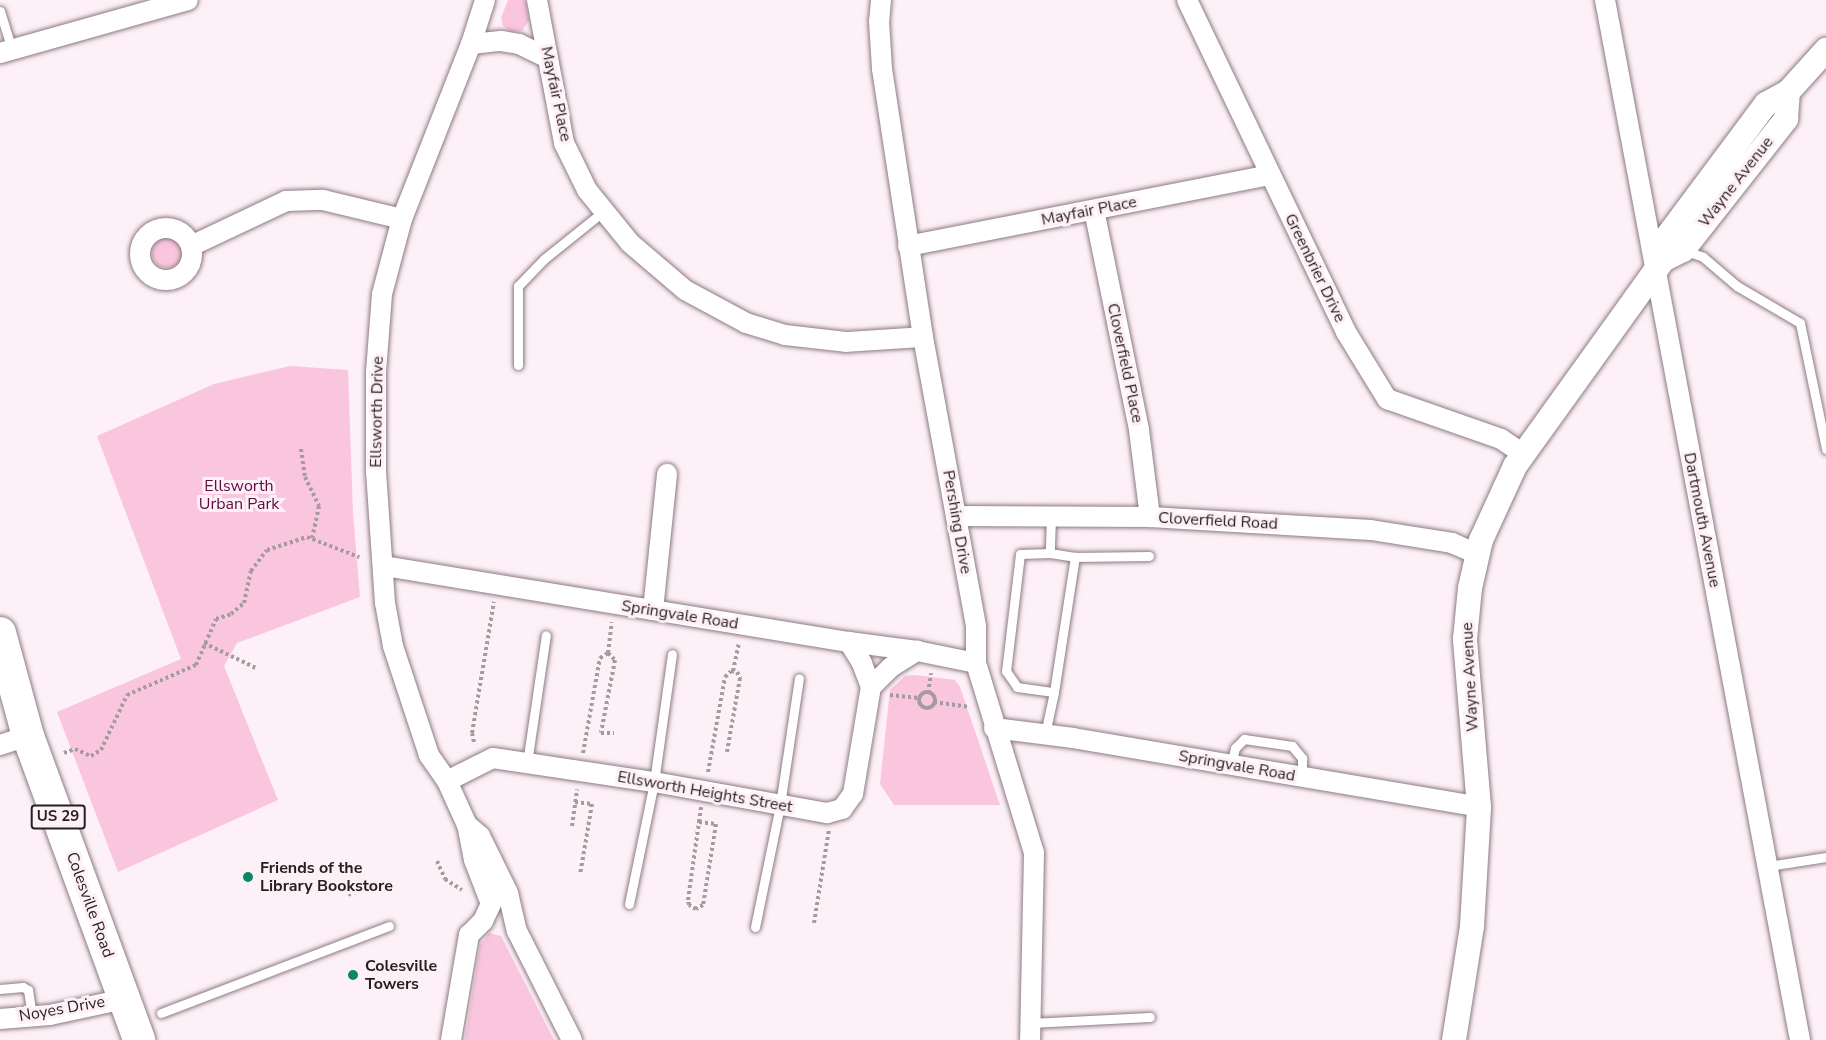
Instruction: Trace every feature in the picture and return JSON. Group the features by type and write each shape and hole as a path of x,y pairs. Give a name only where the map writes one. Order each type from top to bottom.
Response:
{"highway":[{"name":"Colesville Road","path":"0,633 14,741 124,999 139,1040"}],"street":[{"path":"6,52 188,0"},
{"name":"Ellsworth Drive","path":"451,1040 469,935 483,921 491,904 474,860 467,825 447,781 429,755 393,646 385,603 376,471 376,372 382,294 402,219 471,44 485,0"},
{"name":"Mayfair Place","path":"537,0 564,143 587,190 630,243 685,290 746,323 785,335 846,342 923,337"},
{"name":"Pershing Drive","path":"881,0 879,21 882,69 923,337 976,627 976,663 1034,854 1030,1032"},
{"name":"Greenbrier Drive","path":"1187,0 1346,332 1387,399 1501,439 1523,454"},
{"name":"Dartmouth Avenue","path":"1605,0 1667,260 1768,866 1800,1040"},
{"path":"471,44 501,41 519,44 548,58"},
{"name":"Wayne Avenue","path":"1454,1040 1472,926 1479,807 1465,639 1470,588 1477,554 1497,501 1523,454 1667,260 1666,238 1766,104 1788,92 1826,50"},
{"name":"Mayfair Place","path":"908,246 1270,175"},
{"path":"191,246 286,201 323,200 402,219"},
{"name":"Cloverfield Place","path":"1094,210 1139,430 1150,517"},
{"path":"653,610 667,474"},
{"name":"Cloverfield Road","path":"956,516 1150,517 1382,532 1452,543 1477,554"},
{"name":"Springvale Road","path":"384,566 849,642 917,651 976,663"},
{"path":"849,642 862,663 871,687 891,667 917,651"},
{"name":"Ellsworth Heights Street","path":"447,781 493,758 654,782 827,813 842,809 853,794 871,687"},
{"name":"Springvale Road","path":"994,728 1045,734 1479,807"},
{"name":"Ellsworth Drive","path":"467,825 480,836 508,892 517,931 572,1040"},
{"name":"Noyes Drive","path":"0,1019 32,1016 124,999"}],"lane":[{"path":"0,11 6,52"},
{"path":"518,364 518,286 544,259 604,211"},
{"path":"1667,260 1702,257 1737,286 1800,323 1826,449"},
{"path":"1050,553 1051,517"},
{"path":"1054,692 1017,687 1006,671 1020,554 1050,553 1075,557 1149,556"},
{"path":"1045,734 1054,692 1075,557"},
{"path":"527,763 546,635"},
{"path":"629,904 654,782 672,654"},
{"path":"755,927 780,805 799,678"},
{"path":"1231,765 1235,748 1244,739 1292,746 1302,758 1302,778"},
{"path":"1768,866 1826,857"},
{"path":"161,1013 388,926"},
{"path":"0,989 23,987 28,990 32,1016"},
{"path":"1030,1032 1150,1017"}],"path":[{"path":"302,449 305,477 319,506 312,539"},
{"path":"64,753 75,749 91,756 101,750 127,695 196,665 216,619 231,614 244,603 251,571 267,550 307,537 359,557"},
{"path":"474,742 472,733 494,602"},
{"path":"584,753 600,658 608,653 613,622"},
{"path":"708,772 725,677 733,671 739,642"},
{"path":"204,644 256,668"},
{"path":"608,653 615,660 601,732 614,733"},
{"path":"727,752 740,678 737,672 733,671"},
{"path":"928,693 931,673"},
{"path":"897,696 919,698 928,693"},
{"path":"928,693 932,695 934,702"},
{"path":"919,698 921,705 925,708 932,706 934,702"},
{"path":"934,702 970,707"},
{"path":"572,826 577,789"},
{"path":"575,802 592,804 580,875"},
{"path":"699,822 716,824 703,905 696,909 689,905 688,900 699,822 702,807"},
{"path":"814,923 830,828"},
{"path":"437,861 445,879 462,890"},
{"path":"348,895 376,885"}],"green space":[{"path":"508,0 525,0 529,20 522,31 511,32 503,26 501,18"},
{"path":"167,238 173,239 181,247 181,259 173,267 167,268 161,267 153,259 152,253 153,247 161,239"},
{"name":"Ellsworth Urban Park","path":"290,366 348,370 353,514 360,597 237,643 224,666 278,800 118,872 57,712 181,659 97,436 214,384"},
{"path":"905,676 955,680 960,687 1000,805 894,805 880,784 890,690"},
{"path":"489,933 501,936 554,1040 465,1040 480,945"}],"place":[{"name":"Friends of the Library Bookstore","path":"248,877"},
{"name":"Colesville Towers","path":"353,975"}]}
